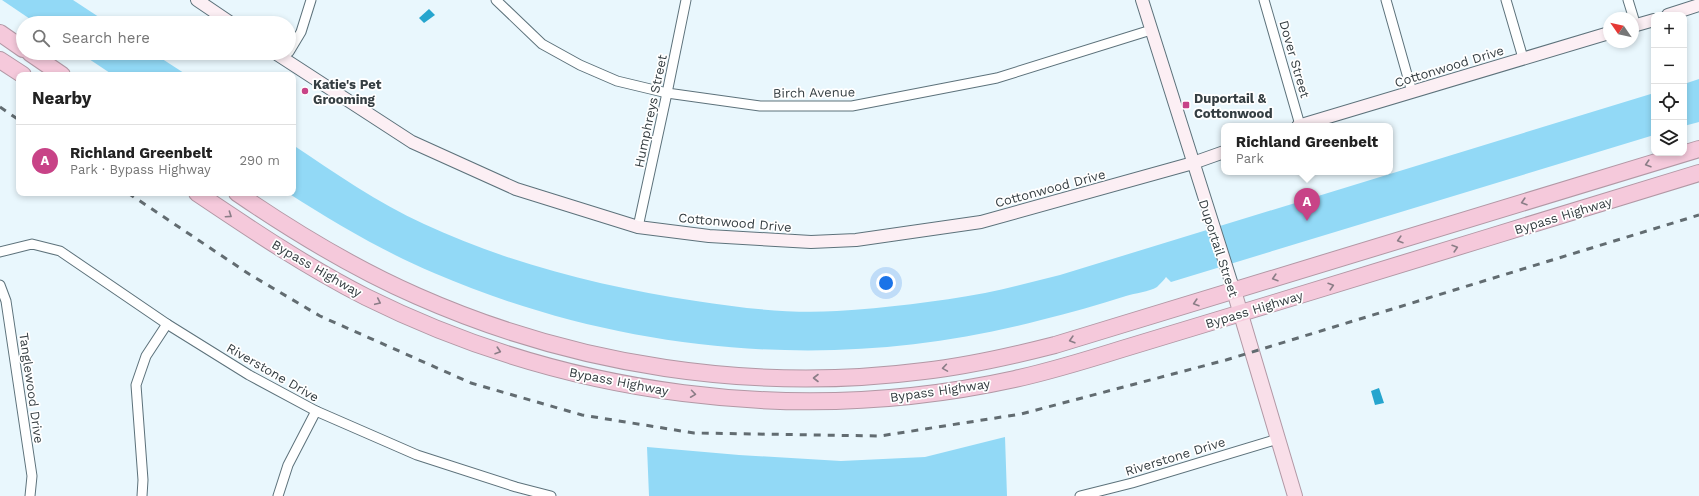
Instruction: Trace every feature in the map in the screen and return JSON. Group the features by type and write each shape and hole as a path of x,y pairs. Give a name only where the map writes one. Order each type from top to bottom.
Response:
{"highway":[{"path":"0,33 16,43"},
{"path":"0,60 18,72"},
{"path":"40,60 58,72"},
{"name":"Bypass Highway","path":"242,196 300,235 342,259 416,296 510,332 612,359 655,366 765,378 819,378 924,371 973,364 1055,345 1234,292 1699,149"},
{"name":"Bypass Highway","path":"202,196 307,265 418,321 470,342 526,360 580,374 641,387 706,396 812,401 877,399 952,390 1015,379 1076,363 1699,173"}],"main road":[{"name":"Duportail Street","path":"1234,292 1295,496"}],"street":[{"path":"197,0 221,16"},
{"path":"296,38 301,32 311,0"},
{"name":"Birch Avenue","path":"496,0 542,44 580,65 617,81 667,93 760,106 852,106 997,78 1151,30"},
{"name":"Humphreys Street","path":"638,227 686,0"},
{"name":"Duportail Street","path":"1142,0 1192,163 1234,292"},
{"name":"Dover Street","path":"1264,0 1298,123"},
{"path":"1386,0 1412,92"},
{"path":"1506,0 1523,58"},
{"path":"1628,0 1631,12"},
{"path":"1677,12 1699,5"},
{"path":"1639,24 1651,21"},
{"name":"Cottonwood Drive","path":"1309,123 1603,35"},
{"name":"Cottonwood Drive","path":"293,60 412,142 516,189 638,227 725,237 811,242 856,240 981,222 1192,163 1221,153"},
{"name":"Riverstone Drive","path":"0,252 32,244 60,251 167,324 249,375 316,411 417,455 516,487 550,496"},
{"name":"Tanglewood Drive","path":"0,285 6,301 30,468 30,496"},
{"path":"142,496 143,480 136,385 146,356 167,324"},
{"path":"278,496 288,465 316,411"},
{"name":"Riverstone Drive","path":"1080,496 1132,483 1278,439"}],"shaded area":[{"path":"2,0 73,0 97,16 26,16"},
{"path":"429,9 435,15 424,23 419,18"},
{"path":"90,60 164,60 182,72 108,72"},
{"path":"1699,79 1699,122 1687,125 1687,84"},
{"path":"1651,94 1651,136 1171,282 1166,277 1157,287 1150,290 1073,312 965,337 888,347 811,350 734,348 657,338 581,323 507,301 434,273 359,236 293,196 296,196 296,147 373,197 407,216 457,238 523,262 626,289 696,301 766,310 819,312 911,304 1004,289 1060,275 1386,175 1393,175 1393,173"},
{"path":"1379,388 1384,403 1375,405 1371,391"},
{"path":"1005,437 1007,496 649,496 647,447 739,455 841,461 925,457"}],"railway":[{"path":"0,107 16,118"},
{"path":"132,196 249,274 320,316 471,383 582,415 694,433 880,436 1021,414 1226,360 1699,215"}],"place":[{"name":"Katie's Pet Grooming","path":"305,91"},
{"name":"Duportail & Cottonwood","path":"1186,105"},
{"name":"Richland Greenbelt","path":"1307,221"}]}
